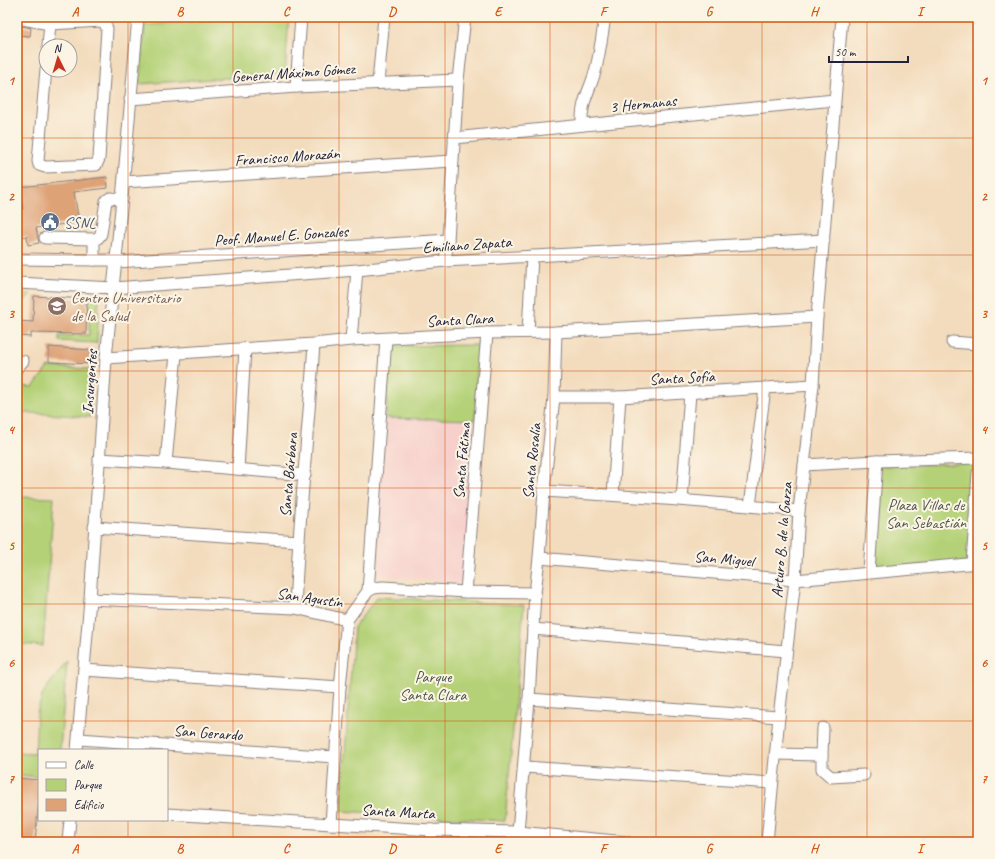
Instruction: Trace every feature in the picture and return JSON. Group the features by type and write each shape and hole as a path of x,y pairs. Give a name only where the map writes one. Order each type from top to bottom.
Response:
{"street":[{"name":"Insurgentes","path":"78,744 90,599 106,358 124,182 138,17"},
{"path":"296,87 301,17"},
{"path":"378,83 384,17"},
{"path":"445,261 448,240 458,80 465,17"},
{"path":"582,125 584,99 595,72 605,17"},
{"name":"Arturo B. de la Garza","path":"767,842 786,651 795,580 799,511 813,385 834,100 842,17"},
{"path":"21,18 50,24 101,21 106,25 107,29 99,159 96,165 44,167 39,165 38,161 45,78"},
{"path":"49,38 50,24"},
{"name":"General Máximo Gómez","path":"130,99 296,87 458,80"},
{"name":"3 Hermanas","path":"454,138 834,100"},
{"name":"Francisco Morazán","path":"124,182 452,161"},
{"path":"45,238 98,238 101,234 106,201 110,198 122,199"},
{"path":"94,239 94,260"},
{"name":"Peof. Manuel E. Gonzales","path":"17,259 108,260 116,262 448,240"},
{"name":"Emiliano Zapata","path":"17,283 114,288 357,270 445,261 824,240"},
{"path":"528,332 532,256"},
{"path":"351,340 357,270"},
{"name":"Santa Clara","path":"106,358 314,344 351,340 487,333 556,332 817,317"},
{"name":"Santa Rosalía","path":"518,832 529,699 535,593 554,397 556,332"},
{"name":"Santa Fátima","path":"466,592 487,333"},
{"path":"368,591 386,339"},
{"path":"952,342 978,344"},
{"name":"Santa Bárbara","path":"295,608 298,541 305,475 314,344"},
{"path":"238,469 245,349"},
{"path":"166,463 176,354"},
{"name":"Santa Sofía","path":"554,397 620,397 813,385"},
{"path":"750,506 765,388"},
{"path":"682,500 690,393"},
{"path":"613,495 620,397"},
{"path":"804,465 978,458"},
{"path":"99,460 166,463 305,475"},
{"path":"869,572 877,461"},
{"path":"975,564 978,473"},
{"path":"544,491 682,500 799,511"},
{"path":"94,527 298,541"},
{"name":"San Miguel","path":"539,558 795,580 869,572 975,564"},
{"name":"San Agustín","path":"90,599 295,608 347,620 368,591 374,588 383,587 466,592 535,593"},
{"path":"331,824 340,687 347,620"},
{"path":"533,629 786,651"},
{"path":"84,670 340,687"},
{"path":"529,699 779,717"},
{"path":"823,728 822,769 831,777 864,775"},
{"name":"San Gerardo","path":"78,744 335,757"},
{"path":"775,754 822,755"},
{"path":"524,767 772,783"},
{"name":"Santa Marta","path":"168,814 432,830 518,832 627,842"},
{"path":"68,842 70,821"},
{"path":"431,842 432,830"}],"shaded area":[{"path":"386,418 475,420 466,584 370,574"}],"green space":[{"path":"142,17 202,17 141,22"},
{"path":"259,17 289,17 285,74 139,84 145,25"},
{"path":"17,293 31,294 17,309"},
{"path":"89,297 99,297 97,343 59,341 59,336 89,335"},
{"path":"478,345 475,420 386,418 390,346"},
{"path":"48,367 92,369 90,417 17,412 17,386 33,387"},
{"name":"Plaza Villas de San Sebastián","path":"976,463 970,562 875,568 879,466"},
{"path":"17,497 54,498 43,646 17,644"},
{"name":"Parque Santa Clara","path":"377,597 524,605 505,821 341,811 354,627"},
{"path":"67,661 60,749 38,749 38,777 17,775 17,753 35,754 37,713 43,693"}],"building":[{"path":"17,25 31,28 30,36 17,35"},
{"path":"107,177 108,188 74,192 79,222 36,228 39,243 28,245 27,236 17,238 17,209 23,209 20,187"},
{"path":"34,296 87,299 86,334 31,333 31,337 17,336 17,321 33,322"},
{"path":"49,347 91,350 91,364 49,362"},
{"path":"17,778 38,780 38,809 35,842 17,842"}],"place":[{"name":"SSNL","path":"50,222"},
{"name":"Centro Universitario de la Salud","path":"57,306"}]}
